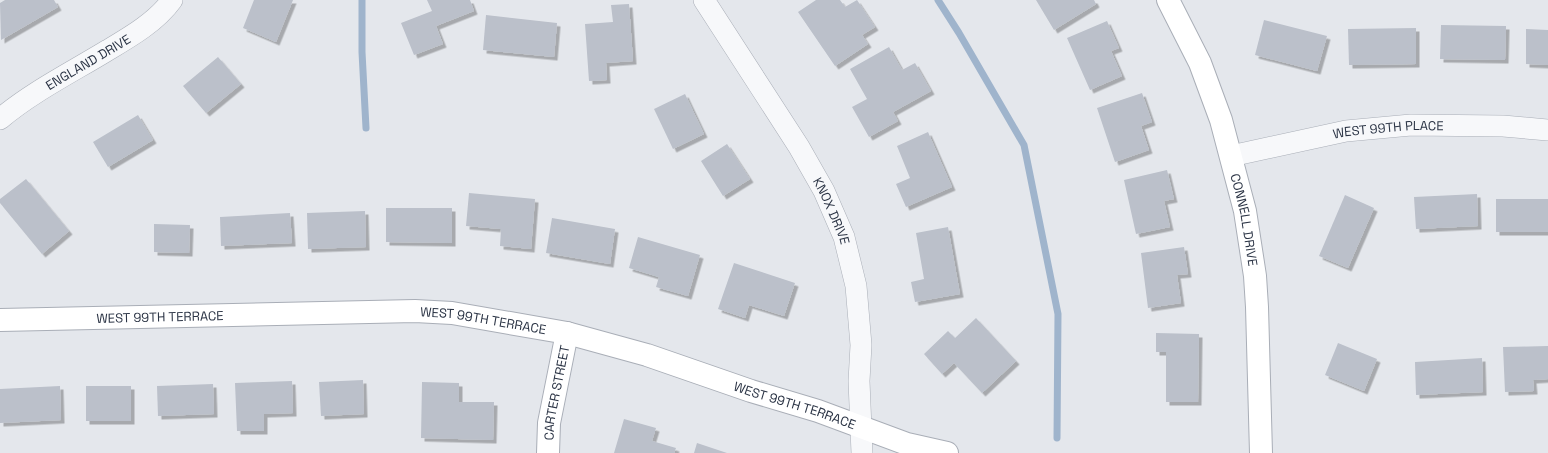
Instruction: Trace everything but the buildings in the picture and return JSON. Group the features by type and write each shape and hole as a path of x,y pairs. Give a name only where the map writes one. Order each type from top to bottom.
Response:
{"street":[{"name":"ENGLAND DRIVE","path":"0,119 28,98 147,25 172,0"},
{"name":"KNOX DRIVE","path":"704,0 799,148 824,191 844,237 856,294 861,345 859,381 862,453"},
{"name":"CONNELL DRIVE","path":"1168,0 1200,63 1221,120 1245,211 1255,276 1261,453"},
{"name":"WEST 99TH PLACE","path":"1231,156 1346,131 1411,125 1504,126 1548,130"},
{"name":"WEST 99TH TERRACE","path":"0,320 416,311 452,313 567,333 647,354 752,391 818,411 907,444 947,453"},
{"name":"CARTER STREET","path":"548,453 550,423 567,333"}],"waterway":[{"path":"362,0 362,52 366,128"},
{"path":"938,0 959,33 1024,145 1058,314 1057,438"}]}
